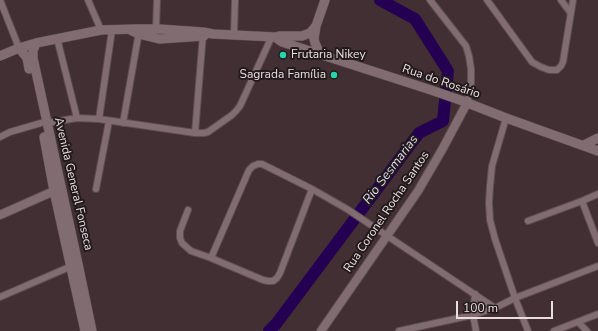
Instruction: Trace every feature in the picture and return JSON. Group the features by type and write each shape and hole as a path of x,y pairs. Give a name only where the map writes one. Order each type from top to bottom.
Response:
{"main road":[{"path":"320,54 315,43 316,26 325,0"},
{"path":"139,31 158,29 203,34 234,34 274,37 302,36 310,33 316,26"},
{"path":"0,56 36,43 101,30 129,29 139,31 159,39 203,34"},
{"path":"158,29 161,33 159,39"},
{"name":"Rua do Rosário","path":"274,37 282,42 431,90 598,150"},
{"name":"Avenida General Fonseca","path":"36,43 32,58 44,123 75,265 92,331"},
{"name":"Avenida General Fonseca","path":"19,48 26,58 44,123"},
{"path":"584,145 598,138"},
{"name":"Avenida General Fonseca","path":"75,265 85,331"}],"street":[{"path":"0,0 19,48"},
{"path":"88,0 101,30"},
{"path":"157,0 158,29"},
{"path":"234,34 235,0"},
{"path":"430,0 466,46 471,69 471,84 464,102"},
{"path":"487,0 532,62 550,70 557,70 563,62 573,0"},
{"path":"561,0 570,12"},
{"path":"99,119 112,30"},
{"path":"123,123 139,31"},
{"path":"195,133 203,34"},
{"path":"0,137 10,132 44,123 78,118 99,119 195,133 208,132 224,122 240,106 274,37"},
{"path":"58,38 78,118"},
{"name":"Rua Coronel Rocha Santos","path":"321,331 418,191 444,148 464,102"},
{"path":"506,118 492,166 489,203 490,220 515,298 528,331"},
{"path":"96,189 109,121"},
{"path":"211,258 249,170 253,166 262,164 312,189 347,209 495,308"},
{"path":"188,210 180,231 182,243 191,250 263,280 273,281 280,273 312,189"},
{"path":"0,215 58,190"},
{"path":"528,221 598,194"},
{"path":"582,201 598,243"},
{"path":"0,297 75,265"},
{"path":"402,331 473,315 495,308 515,298 598,266"},
{"path":"475,294 473,315 476,331"},
{"path":"554,331 598,314"},
{"path":"578,322 587,331"}],"waterway":[{"name":"Rio Sesmarias","path":"269,331 276,324 419,133 443,121 448,71 415,19 380,0"}],"place":[{"name":"Frutaria Nikey","path":"283,55"},
{"name":"Sagrada Família","path":"334,75"}]}
